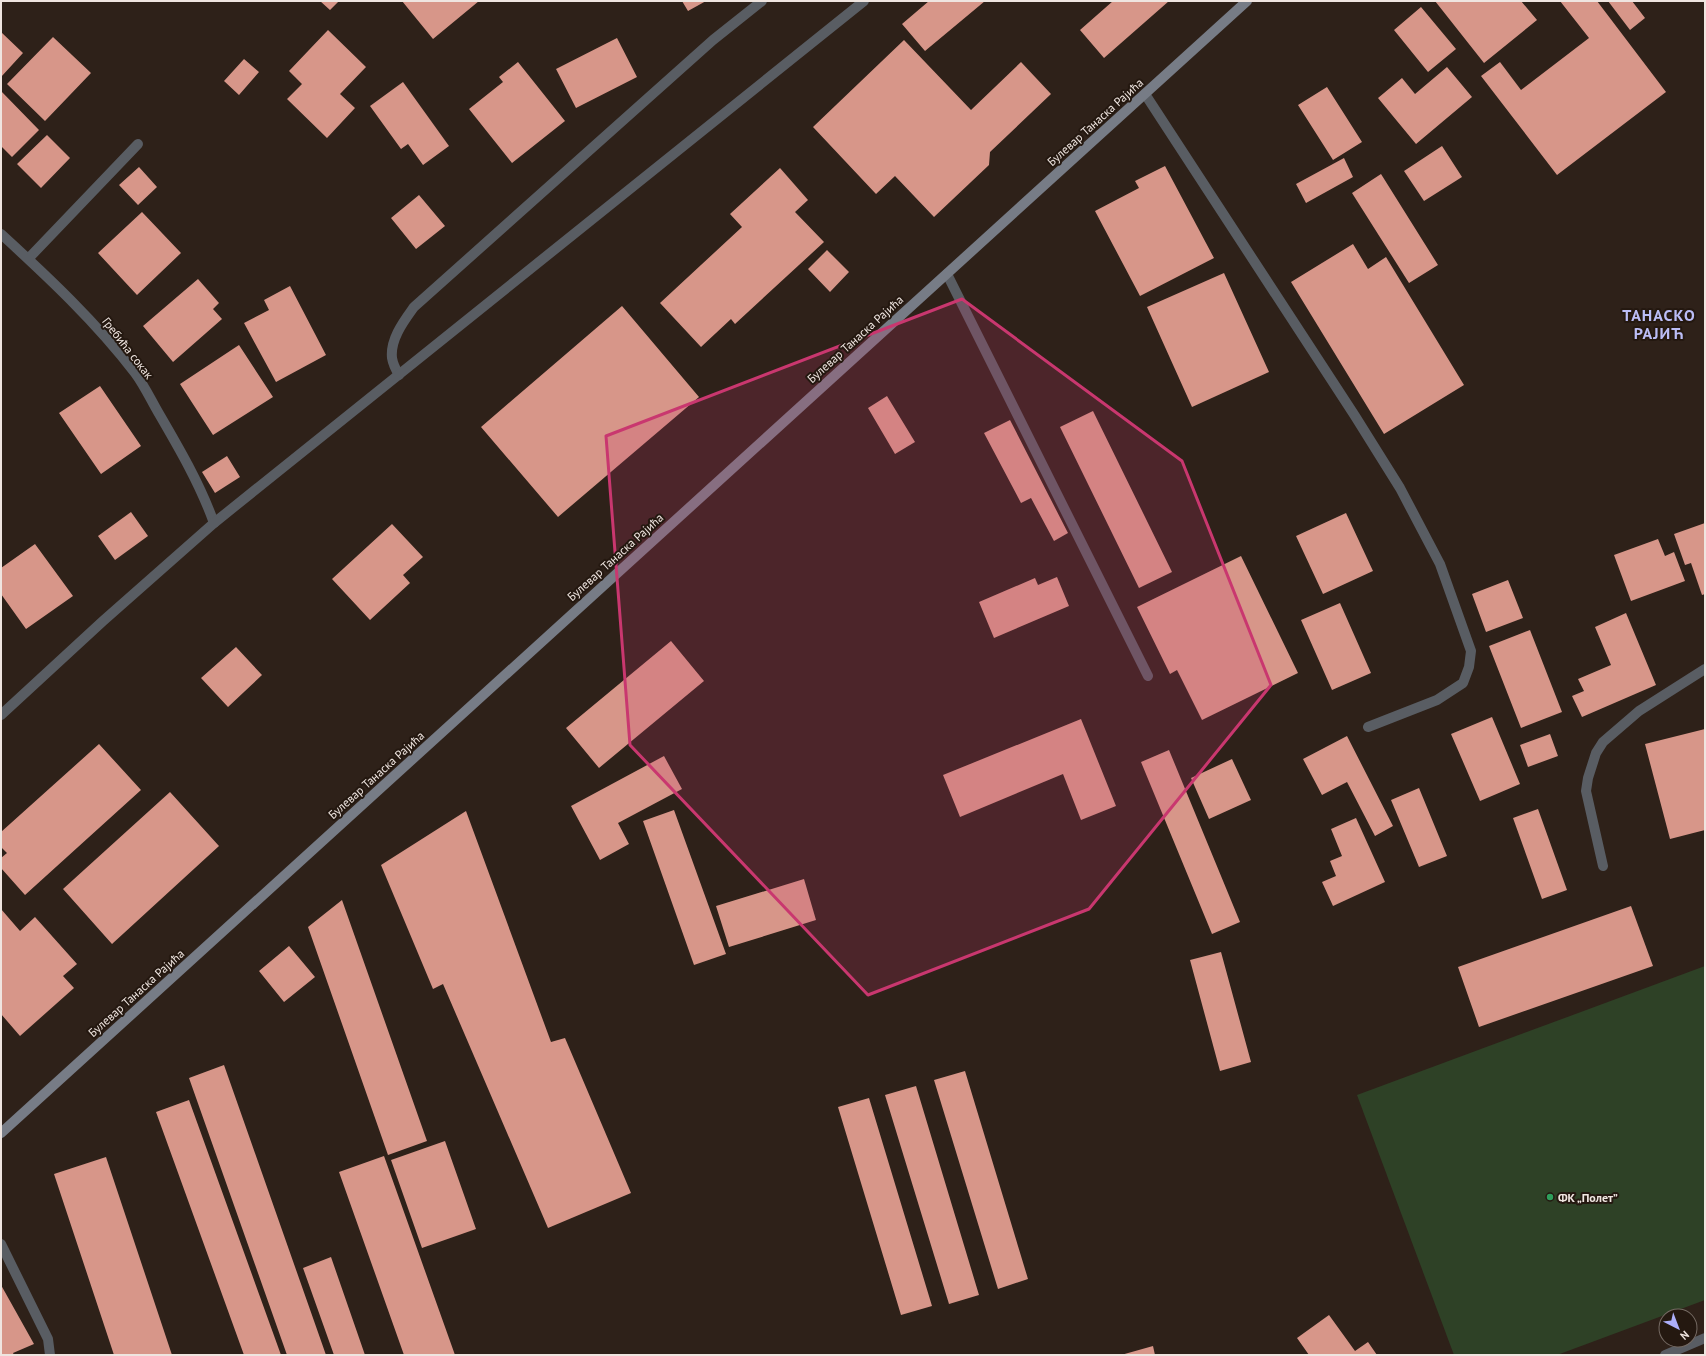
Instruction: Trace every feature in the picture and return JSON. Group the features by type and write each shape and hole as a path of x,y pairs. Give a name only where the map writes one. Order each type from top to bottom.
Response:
{"main road":[{"name":"Булевар Танаска Рајића","path":"1,1133 1247,1"}],"street":[{"path":"399,375 392,358 393,346 404,320 414,307 713,40 762,1"},
{"path":"1,715 214,523 864,1"},
{"path":"1145,94 1355,416 1400,488 1443,571 1471,652 1469,667 1463,683 1437,700 1368,727"},
{"path":"28,259 138,144"},
{"name":"Гребића сокак","path":"1,234 94,325 136,374 202,493 214,523"},
{"path":"947,274 1148,676"},
{"path":"1603,866 1586,791 1588,778 1596,753 1603,742 1639,711 1705,669"},
{"path":"1,1244 48,1339 50,1355"},
{"path":"1665,1355 1705,1338"}],"highlighted area":[{"path":"962,299 1182,461 1271,685 1089,909 868,995 630,745 606,436"}],"green space":[{"name":"ФК „Полет”","path":"1705,966 1705,1300 1683,1308 1658,1308 1658,1317 1557,1355 1454,1355 1357,1095"}],"building":[{"path":"320,1 339,1 330,10"},
{"path":"402,1 479,1 433,39"},
{"path":"682,1 706,1 688,11"},
{"path":"929,1 985,1 925,51 902,24"},
{"path":"1113,1 1169,1 1104,58 1080,30"},
{"path":"1435,1 1521,1 1537,20 1484,63"},
{"path":"1560,1 1597,1 1666,92 1557,175 1481,76 1500,62 1521,90 1589,38"},
{"path":"1608,1 1632,1 1645,18 1630,30"},
{"path":"1421,7 1456,49 1428,72 1394,30"},
{"path":"328,30 366,67 340,94 355,108 327,138 287,99 302,84 289,71"},
{"path":"1,32 23,53 1,77"},
{"path":"53,37 91,73 45,121 7,84"},
{"path":"617,38 637,77 576,108 556,69"},
{"path":"904,40 971,110 1021,62 1051,94 990,152 989,165 934,217 895,176 876,194 813,127"},
{"path":"244,59 259,72 239,95 224,81"},
{"path":"518,62 565,121 512,163 469,109 503,82 499,77"},
{"path":"1447,67 1472,97 1416,144 1378,98 1402,78 1415,94"},
{"path":"403,82 449,146 423,165 408,144 401,149 370,106"},
{"path":"1327,87 1362,142 1333,160 1298,105"},
{"path":"1,91 39,130 12,157 1,146"},
{"path":"47,135 70,158 41,188 17,164"},
{"path":"1442,146 1462,177 1424,201 1404,171"},
{"path":"1344,158 1353,177 1306,203 1296,184"},
{"path":"1165,166 1214,258 1140,296 1095,211 1139,188 1135,181"},
{"path":"139,167 157,187 138,205 119,185"},
{"path":"780,168 808,200 795,212 824,242 735,324 731,319 701,347 660,303 742,227 730,214"},
{"path":"1381,174 1438,265 1409,283 1352,193"},
{"path":"419,195 445,226 416,249 391,218"},
{"path":"142,212 181,253 137,295 98,253"},
{"path":"1353,244 1368,269 1386,257 1464,385 1384,434 1291,282"},
{"path":"827,250 849,272 830,292 808,269"},
{"path":"1224,273 1269,372 1192,407 1147,307"},
{"path":"198,279 219,303 213,309 222,319 173,362 143,326"},
{"path":"290,286 326,355 276,382 244,323 269,310 264,300"},
{"path":"622,306 699,397 558,517 481,427"},
{"path":"239,345 273,397 213,435 180,384"},
{"path":"100,386 141,446 101,474 59,413"},
{"path":"887,396 915,442 895,454 868,408"},
{"path":"1093,411 1172,572 1139,588 1060,427"},
{"path":"1010,420 1068,533 1054,541 1031,498 1021,503 984,433"},
{"path":"227,456 240,477 215,493 202,472"},
{"path":"131,512 148,536 115,560 98,536"},
{"path":"1346,513 1373,571 1323,594 1296,536"},
{"path":"1705,523 1705,594 1702,595 1691,563 1685,565 1674,534"},
{"path":"392,524 423,557 403,575 410,583 370,620 332,579"},
{"path":"1658,539 1665,556 1674,552 1685,581 1631,601 1614,555"},
{"path":"35,544 73,596 26,629 1,594 1,568"},
{"path":"1241,556 1298,673 1202,720 1177,670 1170,674 1137,607"},
{"path":"1057,577 1069,606 994,638 979,602 1035,578 1038,585"},
{"path":"1508,580 1523,618 1486,632 1472,594"},
{"path":"1340,603 1371,673 1332,690 1301,620"},
{"path":"1626,613 1656,685 1582,717 1572,696 1584,691 1578,679 1611,665 1595,627"},
{"path":"1530,630 1562,712 1521,728 1489,646"},
{"path":"671,641 704,681 599,768 566,728"},
{"path":"236,647 262,675 228,707 201,678"},
{"path":"1492,717 1520,784 1480,801 1451,734"},
{"path":"1081,719 1116,806 1081,820 1063,774 960,817 943,775"},
{"path":"1705,729 1705,830 1670,839 1645,744"},
{"path":"1550,734 1558,756 1528,767 1520,745"},
{"path":"1347,736 1393,826 1375,836 1347,782 1322,795 1303,759"},
{"path":"99,744 141,790 25,895 1,868 1,858 7,853 1,847 1,832"},
{"path":"1169,750 1240,922 1212,934 1141,762"},
{"path":"664,756 682,789 618,823 629,844 600,860 571,806"},
{"path":"1232,759 1251,800 1209,819 1191,778"},
{"path":"1419,788 1447,856 1419,867 1391,800"},
{"path":"170,792 219,846 112,944 63,889"},
{"path":"1538,809 1567,890 1542,899 1513,818"},
{"path":"674,810 726,954 694,965 643,821"},
{"path":"466,811 551,1042 565,1038 631,1193 548,1228 443,984 433,989 381,865"},
{"path":"1356,818 1385,882 1333,906 1322,882 1336,876 1330,861 1342,856 1331,829"},
{"path":"804,879 816,920 729,947 716,906"},
{"path":"342,900 427,1141 388,1155 308,927"},
{"path":"1631,906 1653,966 1479,1027 1458,967"},
{"path":"1,909 20,931 35,917 77,964 63,976 74,988 20,1036 1,1014"},
{"path":"289,946 315,977 284,1002 259,971"},
{"path":"1221,952 1251,1062 1220,1071 1190,960"},
{"path":"224,1065 326,1355 287,1355 189,1078"},
{"path":"965,1071 1028,1279 998,1289 934,1080"},
{"path":"916,1086 979,1295 949,1304 885,1095"},
{"path":"869,1098 932,1306 901,1315 838,1107"},
{"path":"189,1100 281,1355 244,1355 156,1112"},
{"path":"445,1141 476,1229 422,1248 391,1160"},
{"path":"384,1156 455,1355 404,1355 339,1172"},
{"path":"106,1157 172,1355 114,1355 54,1174"},
{"path":"331,1257 365,1355 334,1355 303,1268"},
{"path":"1,1285 34,1344 13,1353 14,1355 1,1355"},
{"path":"1329,1315 1355,1351 1368,1342 1377,1355 1309,1355 1297,1338"},
{"path":"1153,1346 1155,1355 1121,1355"}],"place":[{"name":"ФК „Полет”","path":"1550,1197"}],"district":[{"name":"ТАНАСКО РАЈИЋ","path":"1659,324"}]}
